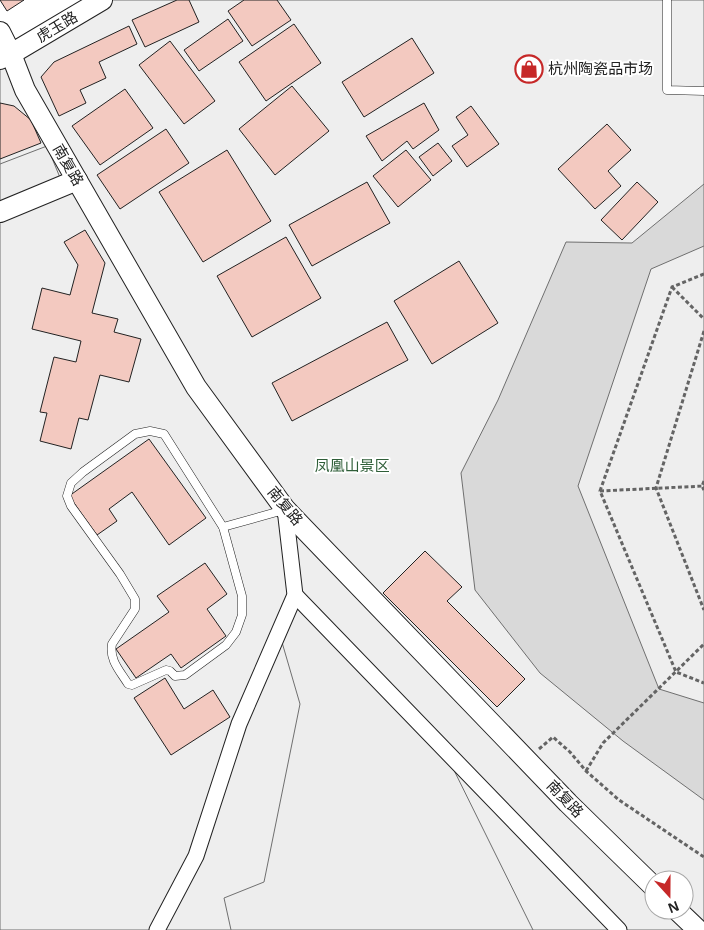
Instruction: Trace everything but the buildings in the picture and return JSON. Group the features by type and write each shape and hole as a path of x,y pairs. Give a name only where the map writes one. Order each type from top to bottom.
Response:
{"street":[{"name":"虎玉路","path":"4,55 102,0"},
{"name":"南复路","path":"0,32 4,55 196,387 286,509 527,760 644,877"},
{"path":"0,212 77,180"},
{"path":"157,930 196,856 239,724 295,595 286,509"},
{"path":"295,595 619,930"},
{"path":"688,920 698,930"}],"lane":[{"path":"667,0 667,90 704,91"},
{"path":"150,431 164,434 224,527 242,596 242,615 236,632 226,645 184,674 175,676 166,670 135,684 128,684 112,659 111,651 112,644 135,609 135,599 120,574 71,506 67,496 71,483 135,434 150,431"},
{"path":"224,527 286,509"}],"path":[{"path":"704,274 672,287 600,491 676,672 704,683"},
{"path":"672,287 704,319"},
{"path":"704,332 656,488 704,610"},
{"path":"600,491 703,488 704,481"},
{"path":"586,771 603,744 704,644"},
{"path":"527,760 552,737 619,800 704,857"}],"green space":[{"name":"凤凰山景区","path":"90,0 704,0 704,930 0,930 0,51"}],"shaded area":[{"path":"47,146 61,180 0,204 0,164"},
{"path":"704,184 704,246 651,269 578,486 659,689 704,703 704,800 623,741 540,673 475,590 461,473 498,400 566,242 632,243"},
{"path":"295,595 443,748 533,930 231,930 224,898 264,882 300,704 279,632"}],"place":[{"name":"杭州陶瓷品市场","path":"529,69"}]}
